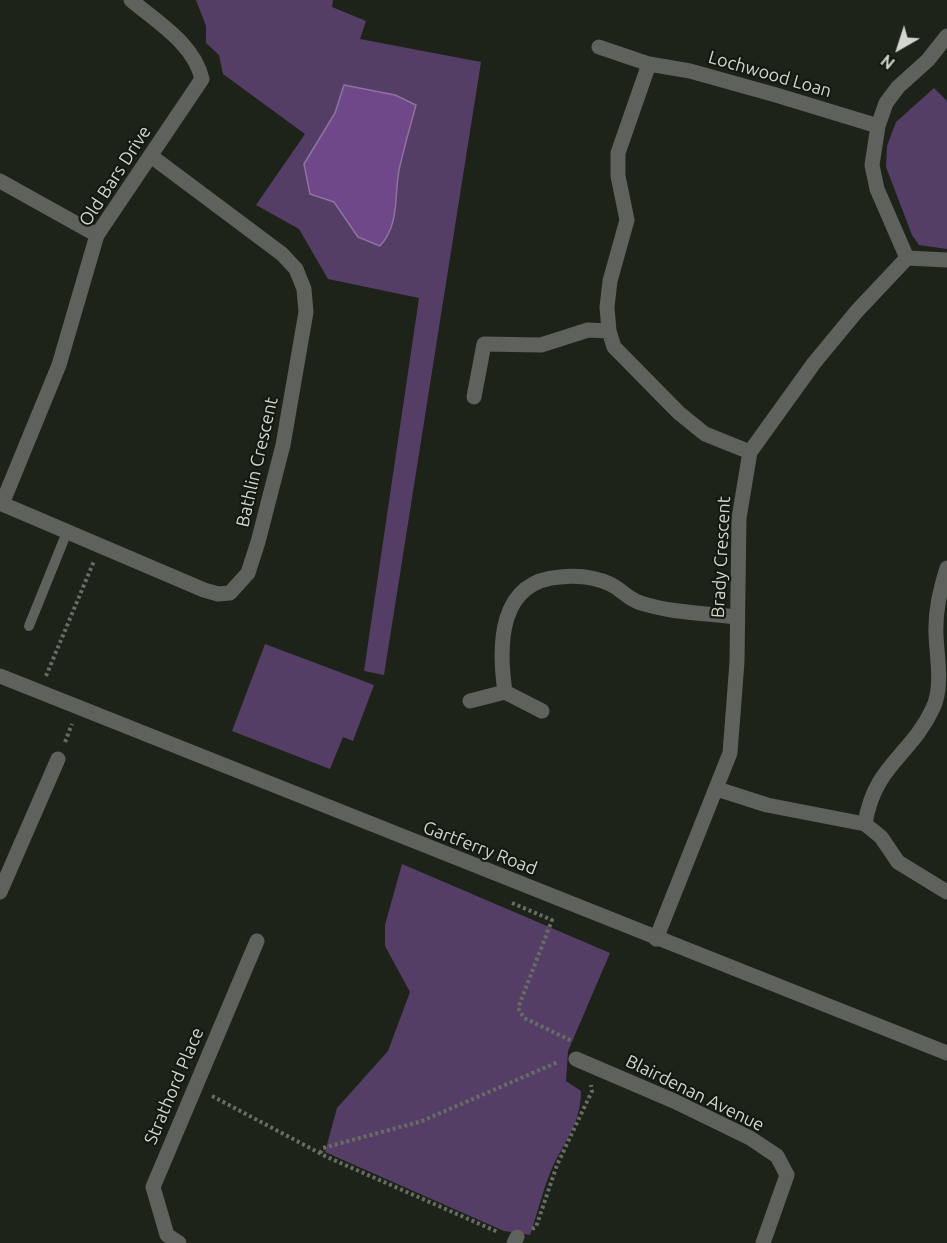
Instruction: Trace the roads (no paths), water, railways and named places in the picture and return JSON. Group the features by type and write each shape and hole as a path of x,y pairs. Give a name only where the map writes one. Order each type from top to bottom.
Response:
{"street":[{"name":"Old Bars Drive","path":"1,504 59,365 96,235 202,79 198,63 187,48 131,0"},
{"path":"946,40 898,87 886,103 878,126 872,165 877,189 907,258 947,260"},
{"name":"Lochwood Loan","path":"599,47 649,64 690,71 776,94 878,126"},
{"path":"649,64 618,153 618,176 627,220 610,281 607,307 609,331 614,347 680,413 705,434 750,452"},
{"name":"Bathlin Crescent","path":"1,504 218,594 230,592 248,573 283,445 306,312 304,289 296,269 282,254 151,156"},
{"path":"0,181 96,235"},
{"name":"Brady Crescent","path":"656,939 730,753 738,662 739,518 750,452 814,363 857,311 907,258"},
{"path":"474,397 484,344 541,345 588,330 609,331"},
{"path":"865,824 873,791 887,768 915,737 934,706 939,663 936,636 938,598 947,568"},
{"path":"505,692 502,671 503,628 513,602 532,584 552,577 578,575 610,583 639,603 668,609 737,617"},
{"name":"Gartferry Road","path":"0,676 39,692 76,715 947,1053"},
{"path":"470,701 505,692 542,711"},
{"path":"0,892 58,759"},
{"path":"717,789 766,805 865,824 881,837 898,862 947,892"},
{"name":"Strathord Place","path":"180,1243 167,1235 153,1187 256,941"},
{"name":"Blairdenan Avenue","path":"576,1059 674,1101 750,1138 777,1156 787,1175 764,1243"}],"lane":[{"path":"29,626 67,532"}]}
